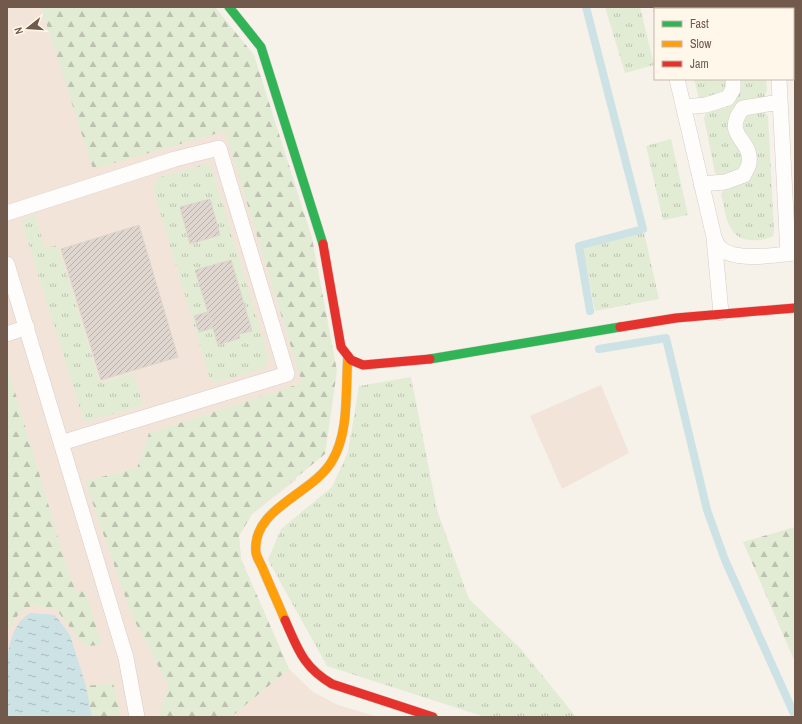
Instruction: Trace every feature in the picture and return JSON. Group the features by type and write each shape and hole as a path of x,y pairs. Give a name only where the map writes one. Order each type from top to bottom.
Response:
{"street":[{"path":"230,7 261,47 322,238 332,289 339,341 348,356 355,362 363,365 422,360 676,318 721,313 795,308"},
{"path":"348,356 340,446 332,461 314,481 276,509 263,522 257,535 256,553 301,657 318,676 332,684 433,717"}],"lane":[{"path":"677,80 714,237 717,285 721,313"},
{"path":"684,107 706,105 728,98 733,89 733,80"},
{"path":"714,237 719,248 730,254 747,256 792,254 779,80"},
{"path":"701,184 725,182 744,175 749,164 748,152 737,134 734,125 736,116 742,108 780,102"},
{"path":"7,213 175,159 219,148 287,374 61,443"},
{"path":"7,264 126,658 137,717"},
{"path":"7,334 27,327"}],"shaded area":[{"path":"7,7 215,7 312,238 296,480 252,514 239,536 241,559 289,669 313,692 338,705 378,717 7,717"},
{"path":"601,385 629,453 562,489 530,416"}],"green space":[{"path":"41,7 215,7 254,55 312,238 337,371 325,454 252,514 239,536 241,559 289,669 231,717 159,717 168,685 131,614 85,481 137,468 149,433 302,383 225,131 93,169"},
{"path":"605,7 640,7 654,65 625,73"},
{"path":"677,7 763,7 763,8"},
{"path":"694,80 727,80 721,94 715,97 699,99"},
{"path":"740,80 766,80 767,90 764,97 740,103 742,164 740,171 721,176 715,173 704,118 706,113 731,104 739,94"},
{"path":"763,111 768,116 774,230 773,236 760,240 748,240 741,238 731,229 726,216 721,194 724,189 742,183 740,125 748,112"},
{"path":"671,139 688,215 663,220 646,146"},
{"path":"208,163 211,165 269,358 264,368 217,382 210,379 153,189 157,178"},
{"path":"35,215 45,248 58,245 100,383 133,373 143,405 84,422 21,220"},
{"path":"644,232 659,299 595,311 583,249"},
{"path":"7,365 66,564 76,592 85,591 102,645 84,646 56,609 33,605 20,612 7,631"},
{"path":"411,377 437,510 469,599 520,648 576,717 485,717 327,666 268,560 281,529 332,487 348,452 359,386"},
{"path":"795,527 795,662 743,542"},
{"path":"113,683 120,711 119,717 92,717 86,686"}],"water":[{"path":"30,613 55,615 70,635 86,686 92,717 7,717 6,675 10,645 14,632 20,621"}],"building":[{"path":"210,199 220,235 190,244 180,207"},
{"path":"139,225 178,357 101,380 61,249"},
{"path":"231,260 252,331 239,334 240,338 218,345 195,270"},
{"path":"207,312 213,328 199,332 194,316"}],"waterway":[{"path":"586,7 643,229 579,246 590,311"},
{"path":"599,349 666,338 707,510 725,560 795,716"}],"traffic: fast":[{"path":"229,7 261,47 323,244"},
{"path":"430,359 620,327"}],"traffic: slow":[{"path":"285,620 256,553 257,538 263,524 273,513 323,473 332,461 342,437 346,410 348,356"}],"traffic: jam":[{"path":"323,244 341,347 351,360 363,365 430,359"},
{"path":"620,327 676,318 795,308"},
{"path":"285,620 302,656 314,671 322,678 332,684 433,717"}]}
